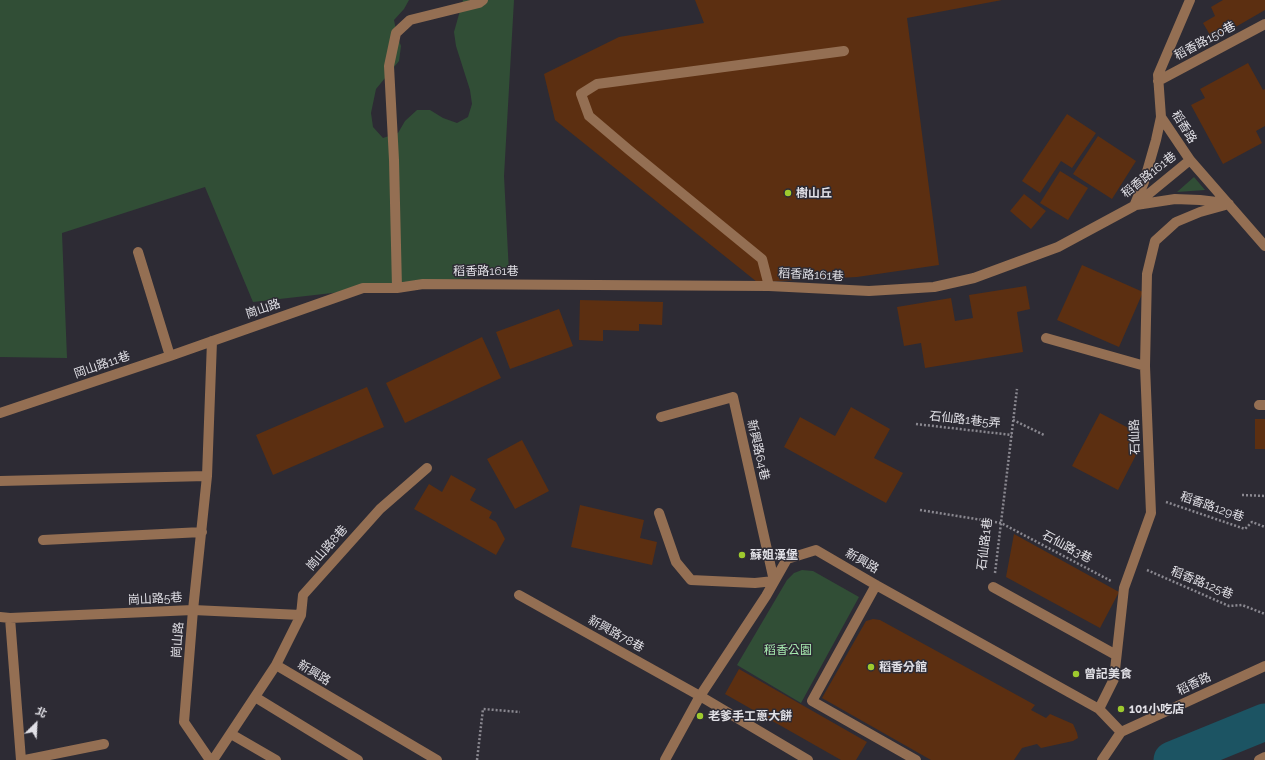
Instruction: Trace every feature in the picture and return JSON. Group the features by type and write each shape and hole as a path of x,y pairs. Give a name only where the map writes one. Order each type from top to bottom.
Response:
{"street":[{"path":"397,288 394,160 389,66 396,33 410,20 479,3 483,0"},
{"name":"稻香路","path":"1190,0 1158,75 1161,117 1190,160 1265,246"},
{"name":"稻香路150巷","path":"1158,81 1265,24"},
{"path":"769,286 762,259 589,116 581,94 597,84 844,51"},
{"path":"1134,206 1146,175 1161,117"},
{"name":"稻香路161巷","path":"397,288 423,284 769,286 868,291 934,287 974,278 1058,247 1134,206 1190,160"},
{"path":"1134,206 1175,199 1200,200 1229,204"},
{"name":"石仙路","path":"1099,709 1114,679 1124,588 1151,513 1145,366 1147,274 1155,241 1176,222 1200,212 1229,204"},
{"path":"138,252 170,356"},
{"name":"崗山路","path":"210,760 184,722 193,610 207,476 212,341 363,288 397,288"},
{"path":"1046,338 1145,366"},
{"name":"岡山路11巷","path":"0,412 212,341"},
{"name":"新興路64巷","path":"661,417 733,397 774,581"},
{"name":"崗山路8巷","path":"276,665 301,616 303,595 380,509 427,468"},
{"path":"0,481 207,476"},
{"path":"659,513 676,562 691,580 755,583 774,581"},
{"path":"42,540 202,532"},
{"name":"新興路","path":"665,760 700,696 766,596 787,559 816,550 1099,709 1121,732"},
{"path":"876,585 812,701 916,760"},
{"name":"石仙路1巷","path":"993,587 1116,656"},
{"name":"新興路78巷","path":"519,594 700,696 808,760"},
{"name":"崗山路5巷","path":"5,618 193,610 301,616"},
{"path":"5,618 21,760"},
{"path":"213,760 276,665"},
{"name":"新興路","path":"276,665 437,760"},
{"name":"稻香路","path":"1121,732 1265,666"},
{"path":"255,697 358,760"},
{"path":"1102,760 1121,732"},
{"path":"231,734 276,760"},
{"path":"25,760 104,744"},
{"path":"1259,760 1265,757"}],"path":[{"name":"石仙路1巷","path":"993,587 1017,389"},
{"path":"1013,420 1044,435"},
{"name":"石仙路1巷5弄","path":"916,424 1012,434"},
{"path":"1242,495 1265,496"},
{"name":"稻香路129巷","path":"1150,496 1245,529 1252,522 1265,527"},
{"name":"石仙路3巷","path":"920,510 1001,523 1124,588"},
{"name":"稻香路125巷","path":"1132,563 1229,606 1242,604 1265,614"},
{"path":"477,760 483,709 520,712"}],"green space":[{"path":"0,0 409,0 404,9 394,20 401,46 399,61 376,89 371,113 373,127 383,138 398,133 405,121 417,110 430,110 443,118 457,123 468,117 472,104 470,90 456,46 454,32 463,0 514,0 504,176 509,273 253,302 205,187 62,233 67,358 0,357"},
{"path":"1194,177 1205,190 1177,192"},
{"name":"稻香公園","path":"802,570 813,571 859,597 801,703 737,665 787,580 794,573"}],"building":[{"name":"樹山丘","path":"695,0 1002,0 907,18 939,265 857,277 757,282 555,120 544,74 619,37 704,23"},
{"path":"1223,0 1265,0 1265,10 1213,40 1203,23 1215,16 1211,7"},
{"path":"1248,63 1263,90 1265,89 1265,126 1256,131 1262,143 1223,164 1191,105 1205,98 1200,89"},
{"path":"1067,114 1096,133 1072,168 1061,161 1040,193 1022,181"},
{"path":"1098,136 1136,161 1112,199 1073,174"},
{"path":"1060,171 1088,188 1068,220 1040,203"},
{"path":"1024,194 1046,211 1031,229 1010,211"},
{"path":"1082,265 1143,292 1119,347 1057,320"},
{"path":"1026,286 1030,309 1017,312 1023,352 925,368 921,343 904,346 897,307 951,298 955,321 973,318 969,295"},
{"path":"580,300 663,302 662,325 639,324 639,331 603,330 603,341 579,340"},
{"path":"559,309 573,346 510,369 496,332"},
{"path":"482,337 501,378 405,423 386,383"},
{"path":"367,387 384,427 273,475 256,435"},
{"path":"851,407 890,429 874,458 903,473 886,503 784,447 800,417 835,436"},
{"path":"1100,413 1138,433 1129,451 1136,455 1118,490 1072,466"},
{"path":"1255,419 1265,419 1265,449 1255,449"},
{"path":"522,440 549,491 515,509 487,459"},
{"path":"451,475 476,489 470,500 492,512 489,518 496,522 505,539 496,555 414,509 429,484 442,492"},
{"path":"580,505 644,520 640,538 657,542 652,565 571,547"},
{"path":"1014,534 1119,592 1100,628 1006,577"},
{"path":"873,619 880,620 1035,705 1031,710 1046,718 1050,714 1073,724 1078,738 1073,741 1041,748 1037,744 1022,748 1014,760 931,760 822,698 866,621"},
{"path":"739,669 867,742 856,760 841,760 725,694"}],"waterway":[{"path":"1172,760 1265,722"}],"place":[{"name":"樹山丘","path":"788,193"},
{"name":"蘇姐漢堡","path":"742,555"},
{"name":"稻香分館","path":"871,667"},
{"name":"曾記美食","path":"1076,674"},
{"name":"101小吃店","path":"1121,709"},
{"name":"老爹手工蔥大餅","path":"700,716"}]}
